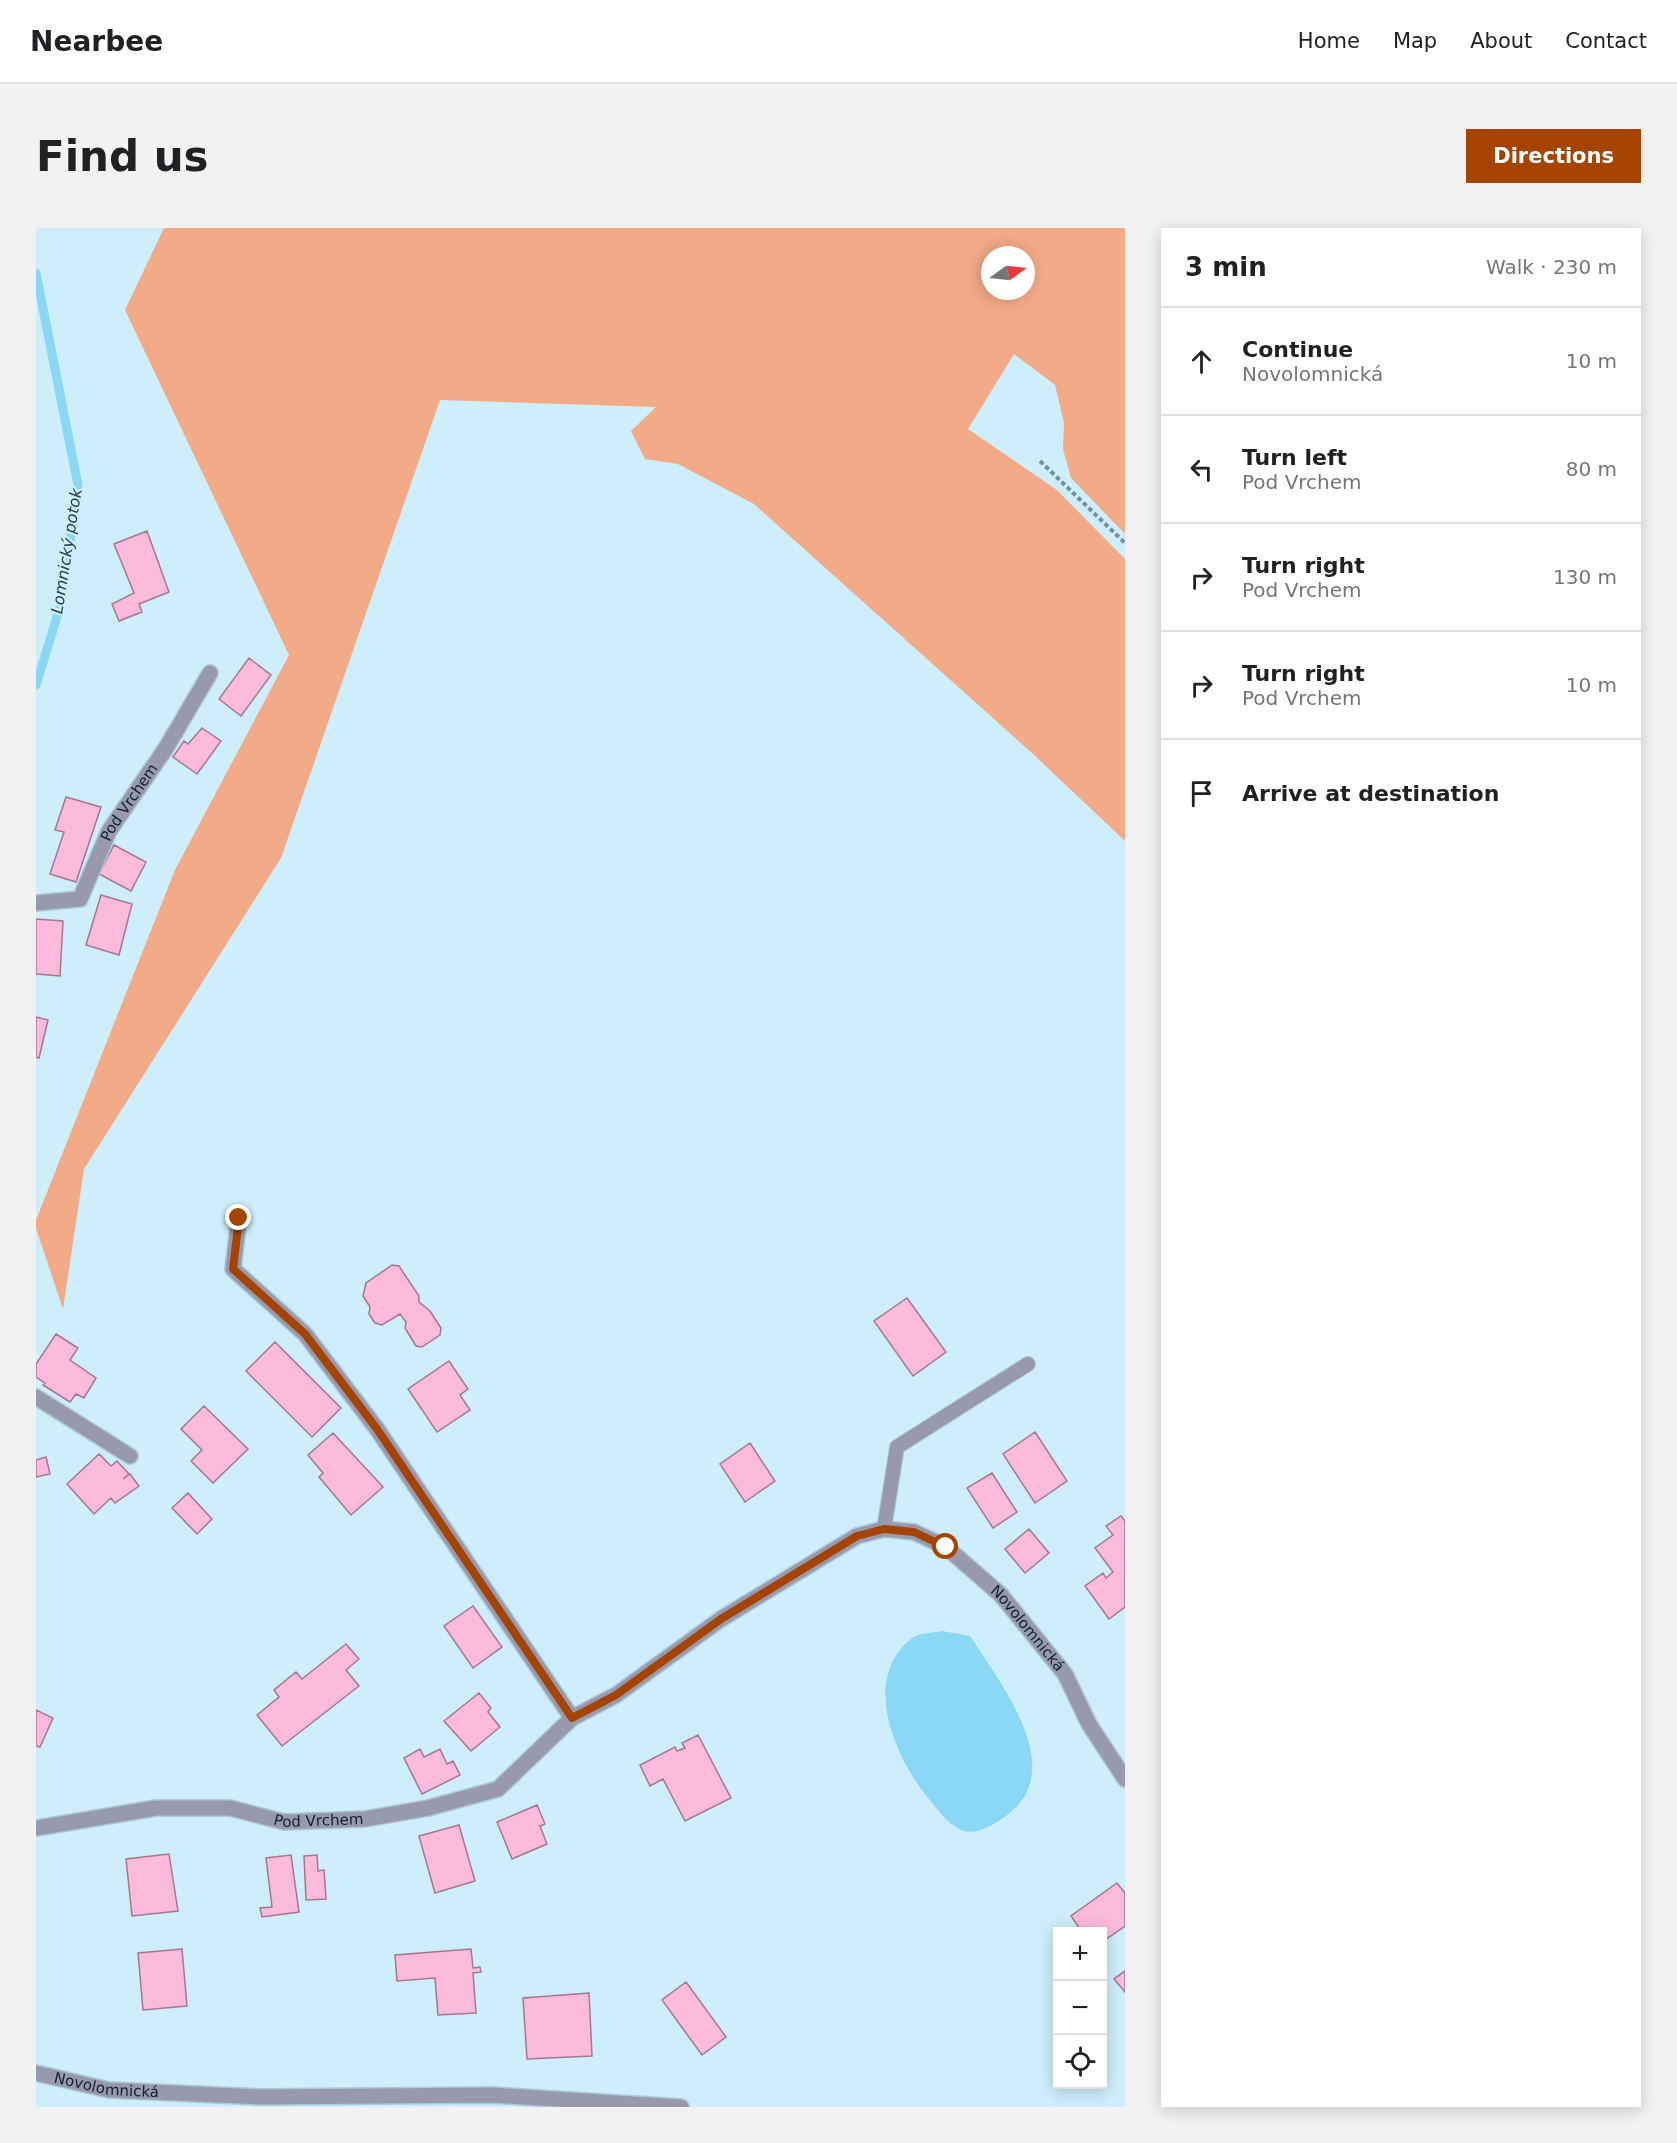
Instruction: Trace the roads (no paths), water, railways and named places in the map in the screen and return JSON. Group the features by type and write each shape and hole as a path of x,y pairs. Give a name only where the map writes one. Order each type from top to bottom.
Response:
{"street":[{"name":"Pod Vrchem","path":"36,903 80,899 109,831 166,748 210,673"},
{"path":"239,1218 233,1269 305,1334 377,1429 572,1718"},
{"path":"36,1397 130,1456"},
{"name":"Pod Vrchem","path":"36,1828 156,1808 230,1808 284,1822 365,1819 429,1808 498,1789 572,1718 616,1695 721,1619 857,1536 884,1529"},
{"name":"Novolomnická","path":"884,1529 914,1532 946,1547 1001,1595 1065,1674 1089,1724 1125,1779"},
{"name":"Novolomnická","path":"36,2073 109,2090 261,2097 492,2096 681,2107"}],"lane":[{"path":"884,1529 897,1447 1028,1364"}],"water":[{"path":"942,1631 970,1636 1012,1703 1024,1728 1031,1753 1031,1777 1023,1799 1003,1818 988,1827 972,1832 961,1830 952,1824 928,1798 905,1762 888,1719 886,1697 888,1676 896,1656 914,1637"}],"waterway":[{"name":"Lomnický potok","path":"36,273 78,485 61,604 36,685"}]}
